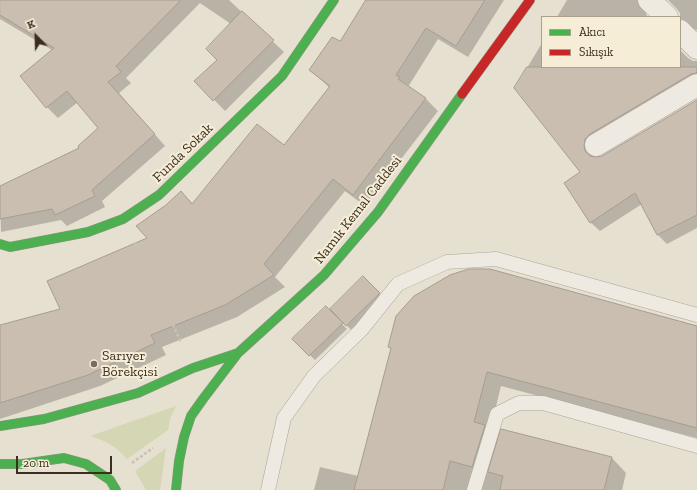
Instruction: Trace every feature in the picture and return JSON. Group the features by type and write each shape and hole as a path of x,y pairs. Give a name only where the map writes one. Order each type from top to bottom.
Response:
{"main road":[{"name":"Funda Sokak","path":"0,244 10,246 88,232 123,220 159,196 282,76 334,0"},
{"name":"Namık Kemal Caddesi","path":"176,490 179,461 184,437 191,416 238,353 324,275 378,212 530,0"},
{"path":"0,426 44,419 138,393 193,368 238,353"},
{"path":"0,464 22,464 64,458 86,464 110,480 116,490"}],"street":[{"path":"649,0 666,16"},
{"path":"681,31 697,48"},
{"path":"596,145 697,85"}],"lane":[{"path":"268,490 284,418 314,376 361,330 398,284 447,262 496,259 697,315"},
{"path":"474,490 497,414 519,403 543,403 697,446"}],"path":[{"path":"123,220 193,368"},
{"path":"110,480 167,439 184,437"}],"green space":[{"path":"176,406 170,419 168,430 127,459 110,444 90,436"},
{"path":"166,448 160,490 146,490 135,471"}],"building":[{"path":"0,0 181,0 116,66 121,72 108,82 155,134 92,190 95,196 55,215 52,209 0,219 0,186 79,148 78,146 98,128 67,91 46,108 20,76 54,48 0,15"},
{"path":"366,0 485,0 456,46 426,28 396,75 400,77 398,79 426,98 353,195 333,179 264,264 274,275 225,305 151,335 155,343 88,375 0,403 0,325 60,309 47,281 147,238 136,226 166,205 181,191 192,204 257,124 284,145 330,86 309,70 332,37 340,41"},
{"path":"242,11 274,40 213,101 194,81 217,60 206,49"},
{"path":"527,67 697,67 697,73 691,74 590,134 585,139 584,145 585,151 590,156 602,156 697,100 697,215 657,235 635,193 590,223 564,183 580,172 514,88"},
{"path":"469,269 490,269 697,326 697,428 487,372 474,422 485,425 472,467 450,461 443,490 354,490 391,348 388,347 396,316 414,296 450,275"},
{"path":"363,276 380,293 346,326 330,309"},
{"path":"326,306 343,323 309,356 292,339"},
{"path":"501,429 612,457 604,490 500,490 503,476 488,472"}],"traffic: fast":[{"path":"0,244 10,247 88,232 123,219 159,195 282,76 334,0"},
{"path":"176,490 179,461 184,437 191,416 203,399 238,353 324,275 378,212 462,94"},
{"path":"0,426 44,419 138,393 193,368 238,353"},
{"path":"0,464 22,464 64,458 86,464 110,480 116,490"}],"traffic: jam":[{"path":"462,94 530,0"}],"place":[{"name":"Sarıyer Börekçisi","path":"94,364"}]}
